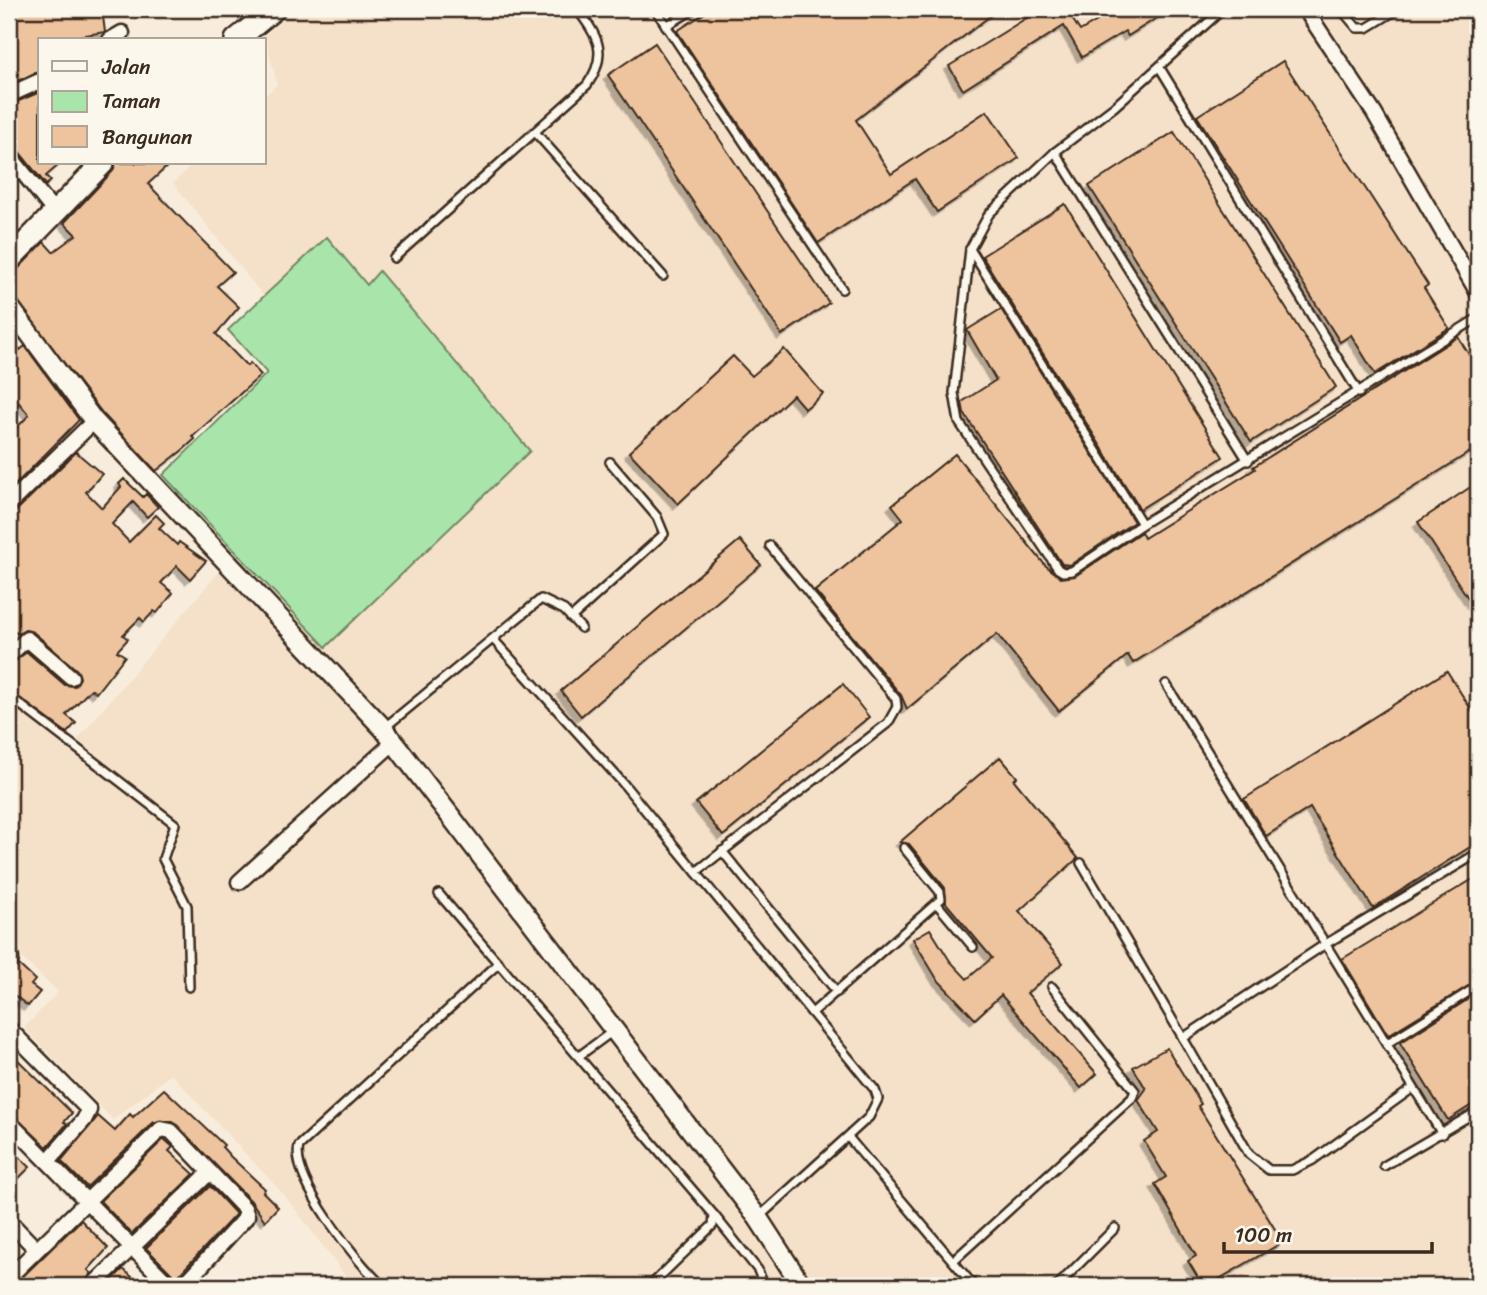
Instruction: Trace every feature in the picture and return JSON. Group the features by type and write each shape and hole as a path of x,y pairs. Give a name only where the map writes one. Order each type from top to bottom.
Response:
{"main road":[{"path":"238,38 274,9"},
{"path":"9,260 102,164"}],"street":[{"path":"1305,9 1374,113 1478,293"},
{"path":"9,95 38,81"},
{"path":"9,155 56,214"},
{"path":"9,306 93,421 388,735 758,1218 802,1286"},
{"path":"9,504 93,421"},
{"path":"9,655 27,639 71,677"},
{"path":"239,882 388,735"},
{"path":"9,951 9,964"},
{"path":"9,1029 89,1110 84,1120 48,1161"},
{"path":"9,1122 170,1286"},
{"path":"9,1277 161,1129 171,1131 244,1208 247,1216 183,1286"},
{"path":"92,1286 210,1172"},
{"path":"9,1221 36,1249"}],"lane":[{"path":"394,258 587,85 597,70 600,53 594,31 576,9"},
{"path":"655,9 842,289"},
{"path":"666,26 694,9"},
{"path":"1223,9 1160,68 1055,152 989,214 970,249 954,393 962,430 1063,572 1072,571 1142,524 1478,318"},
{"path":"1341,9 1357,28 1367,28 1398,9"},
{"path":"1160,68 1359,393"},
{"path":"535,132 663,276"},
{"path":"1055,152 1248,461"},
{"path":"970,249 1142,524"},
{"path":"571,618 664,534 664,527 657,517 610,462"},
{"path":"696,872 888,723 897,707 895,699 770,546"},
{"path":"388,735 541,599 555,604 581,628"},
{"path":"493,639 622,782 875,1090 878,1099 869,1117 758,1218"},
{"path":"1166,684 1442,1134"},
{"path":"9,696 175,824 163,859 187,906 189,987"},
{"path":"812,1013 937,904 940,892 904,848"},
{"path":"722,851 837,992"},
{"path":"1183,1038 1324,945 1478,853"},
{"path":"1081,863 1250,1154 1269,1170 1292,1170 1313,1160 1413,1088"},
{"path":"439,894 715,1215 758,1270 764,1286"},
{"path":"937,904 973,947"},
{"path":"383,1286 355,1258 310,1193 298,1157 299,1146 499,963"},
{"path":"1386,1044 1478,986"},
{"path":"953,1261 1132,1098 1135,1091 1052,987"},
{"path":"579,1055 613,1030"},
{"path":"1384,1166 1478,1111"},
{"path":"848,1137 974,1286"},
{"path":"650,1286 713,1225 715,1215"},
{"path":"1057,1286 1115,1228"}],"shaded area":[{"path":"296,9 1478,9 1478,1286 353,1286 285,1196 171,1074 113,1120 24,1028 58,992 9,946 9,698 71,747 236,551 326,646 379,272 368,285 327,237 264,297 173,183 193,164 266,164 266,95 277,84 265,35"}],"green space":[{"path":"327,237 367,285 379,271 530,451 326,647 163,475 267,373 228,330"}],"building":[{"path":"9,9 102,9 105,32 79,36 80,38 38,38 38,72 9,85"},
{"path":"711,9 999,9 856,120 891,174 987,111 1019,158 937,212 915,179 818,243 677,31"},
{"path":"1041,9 1066,9 1080,31 1118,9 1171,9 1128,36 1125,31 1082,57 1064,26 963,90 949,66"},
{"path":"655,43 829,303 782,335 608,75"},
{"path":"1283,61 1428,285 1424,288 1449,328 1375,374 1351,335 1340,342 1197,116"},
{"path":"38,93 38,164 60,164 46,176 51,181 46,185 17,149 9,146 9,105"},
{"path":"1174,132 1336,387 1251,442 1089,186"},
{"path":"116,164 170,164 148,184 233,272 217,286 239,307 216,334 247,366 250,363 261,375 192,437 195,439 156,471 103,414 9,291 9,273 18,269 44,242 53,252 76,235 64,223 112,172"},
{"path":"1065,204 1223,457 1140,509 982,256"},
{"path":"1001,309 1134,522 1070,565 1062,564 964,413 962,402 996,380 967,330"},
{"path":"9,333 20,350 25,346 79,420 9,491 9,436 29,415 15,398 9,404"},
{"path":"1458,337 1478,369 1478,447 1133,663 1128,655 1059,711 997,634 907,709 901,695 815,591 903,519 892,505 955,454 1045,565 1061,578 1075,576 1141,532 1144,538 1255,469 1253,467"},
{"path":"784,349 823,394 805,409 793,395 678,504 629,452 733,356 752,376"},
{"path":"76,452 102,474 86,492 102,508 121,487 119,484 124,479 143,497 146,494 158,507 147,517 133,502 112,524 129,542 156,515 164,523 159,528 177,545 179,542 206,561 190,579 177,566 161,583 173,593 157,613 154,611 144,622 140,618 123,635 128,639 117,651 125,656 96,693 91,689 66,715 76,723 67,733 9,690 9,665 27,652 65,685 75,686 80,678 77,670 33,632 25,630 18,634 9,627 9,513 16,511"},
{"path":"1478,482 1478,613 1418,522"},
{"path":"740,540 761,565 581,716 561,691"},
{"path":"1447,671 1474,714 1478,711 1478,842 1373,908 1310,808 1266,836 1244,799"},
{"path":"843,684 869,717 723,836 696,803"},
{"path":"1000,757 1017,777 1014,780 1078,858 1019,911 1063,963 1027,993 1097,1074 1081,1088 1001,995 975,1019 937,979 913,939 930,929 950,961 967,979 992,958 946,903 945,888 909,844 900,842"},
{"path":"1478,876 1478,980 1388,1035 1342,959"},
{"path":"19,965 35,980 31,985 40,992 28,1006 9,991 9,973"},
{"path":"1478,993 1478,1101 1448,1120 1400,1043"},
{"path":"1167,1048 1201,1104 1198,1106 1283,1242 1207,1286 1203,1286 1188,1261 1196,1256 1155,1184 1166,1177 1144,1141 1158,1132 1138,1100 1146,1089 1133,1067"},
{"path":"9,1051 72,1113 64,1122 67,1124 47,1147 9,1111"},
{"path":"164,1089 224,1145 222,1147 231,1157 265,1189 263,1192 278,1207 265,1221 251,1201 173,1122 154,1122 87,1187 61,1161 98,1116 115,1131 130,1114 133,1117"},
{"path":"164,1139 173,1147 169,1151 194,1174 132,1234 100,1201"},
{"path":"9,1147 30,1167 19,1178 16,1175 9,1183"},
{"path":"210,1186 236,1214 176,1278 146,1248"},
{"path":"81,1220 108,1248 88,1270 91,1273 83,1286 13,1286"},
{"path":"123,1269 142,1286 106,1286"}]}
